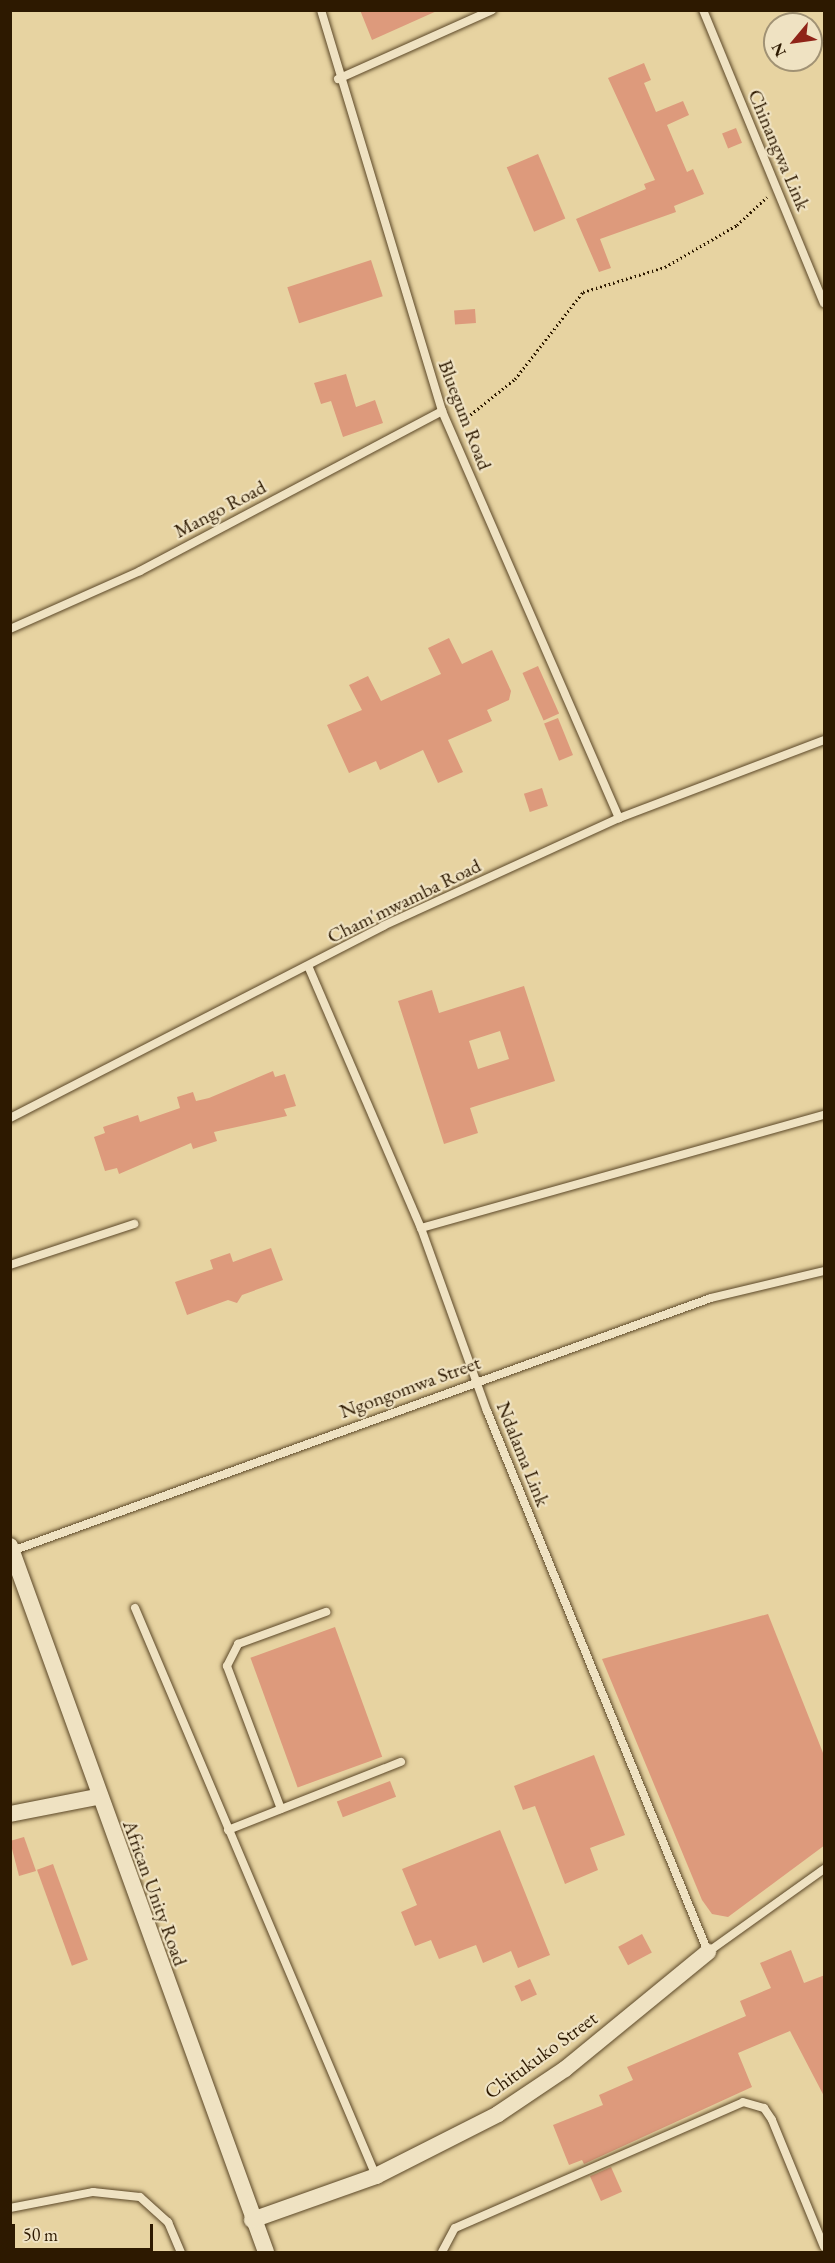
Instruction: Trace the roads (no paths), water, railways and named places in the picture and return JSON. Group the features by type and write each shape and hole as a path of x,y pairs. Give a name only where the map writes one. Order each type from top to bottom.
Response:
{"street":[{"name":"African Unity Road","path":"11,1550 97,1797 266,2253"},
{"path":"10,1814 97,1797"},
{"name":"Chitukuko Street","path":"252,2220 376,2176 446,2144 565,2069 708,1952"}],"lane":[{"name":"Bluegum Road","path":"321,10 338,79 442,411 619,818"},
{"path":"338,79 492,10"},
{"name":"Chinangwa Link","path":"703,10 825,303"},
{"name":"Mango Road","path":"10,629 140,571 442,411"},
{"name":"Cham'mwamba Road","path":"10,1118 309,968 382,926 619,818 825,740"},
{"name":"Ndalama Link","path":"309,968 421,1228 476,1380 708,1952"},
{"path":"421,1228 825,1115"},
{"path":"10,1265 134,1224"},
{"name":"Ngongomwa Street","path":"11,1550 476,1380 711,1298 825,1271"},
{"path":"135,1608 376,2176"},
{"path":"281,1809 227,1666 238,1644 326,1612"},
{"path":"228,1830 401,1762"},
{"name":"Chitukuko Street","path":"708,1952 825,1869"},
{"path":"442,2253 455,2228 743,2102 764,2108 772,2120 825,2247"},
{"path":"10,2208 93,2192 140,2197 168,2222 181,2253"}]}
